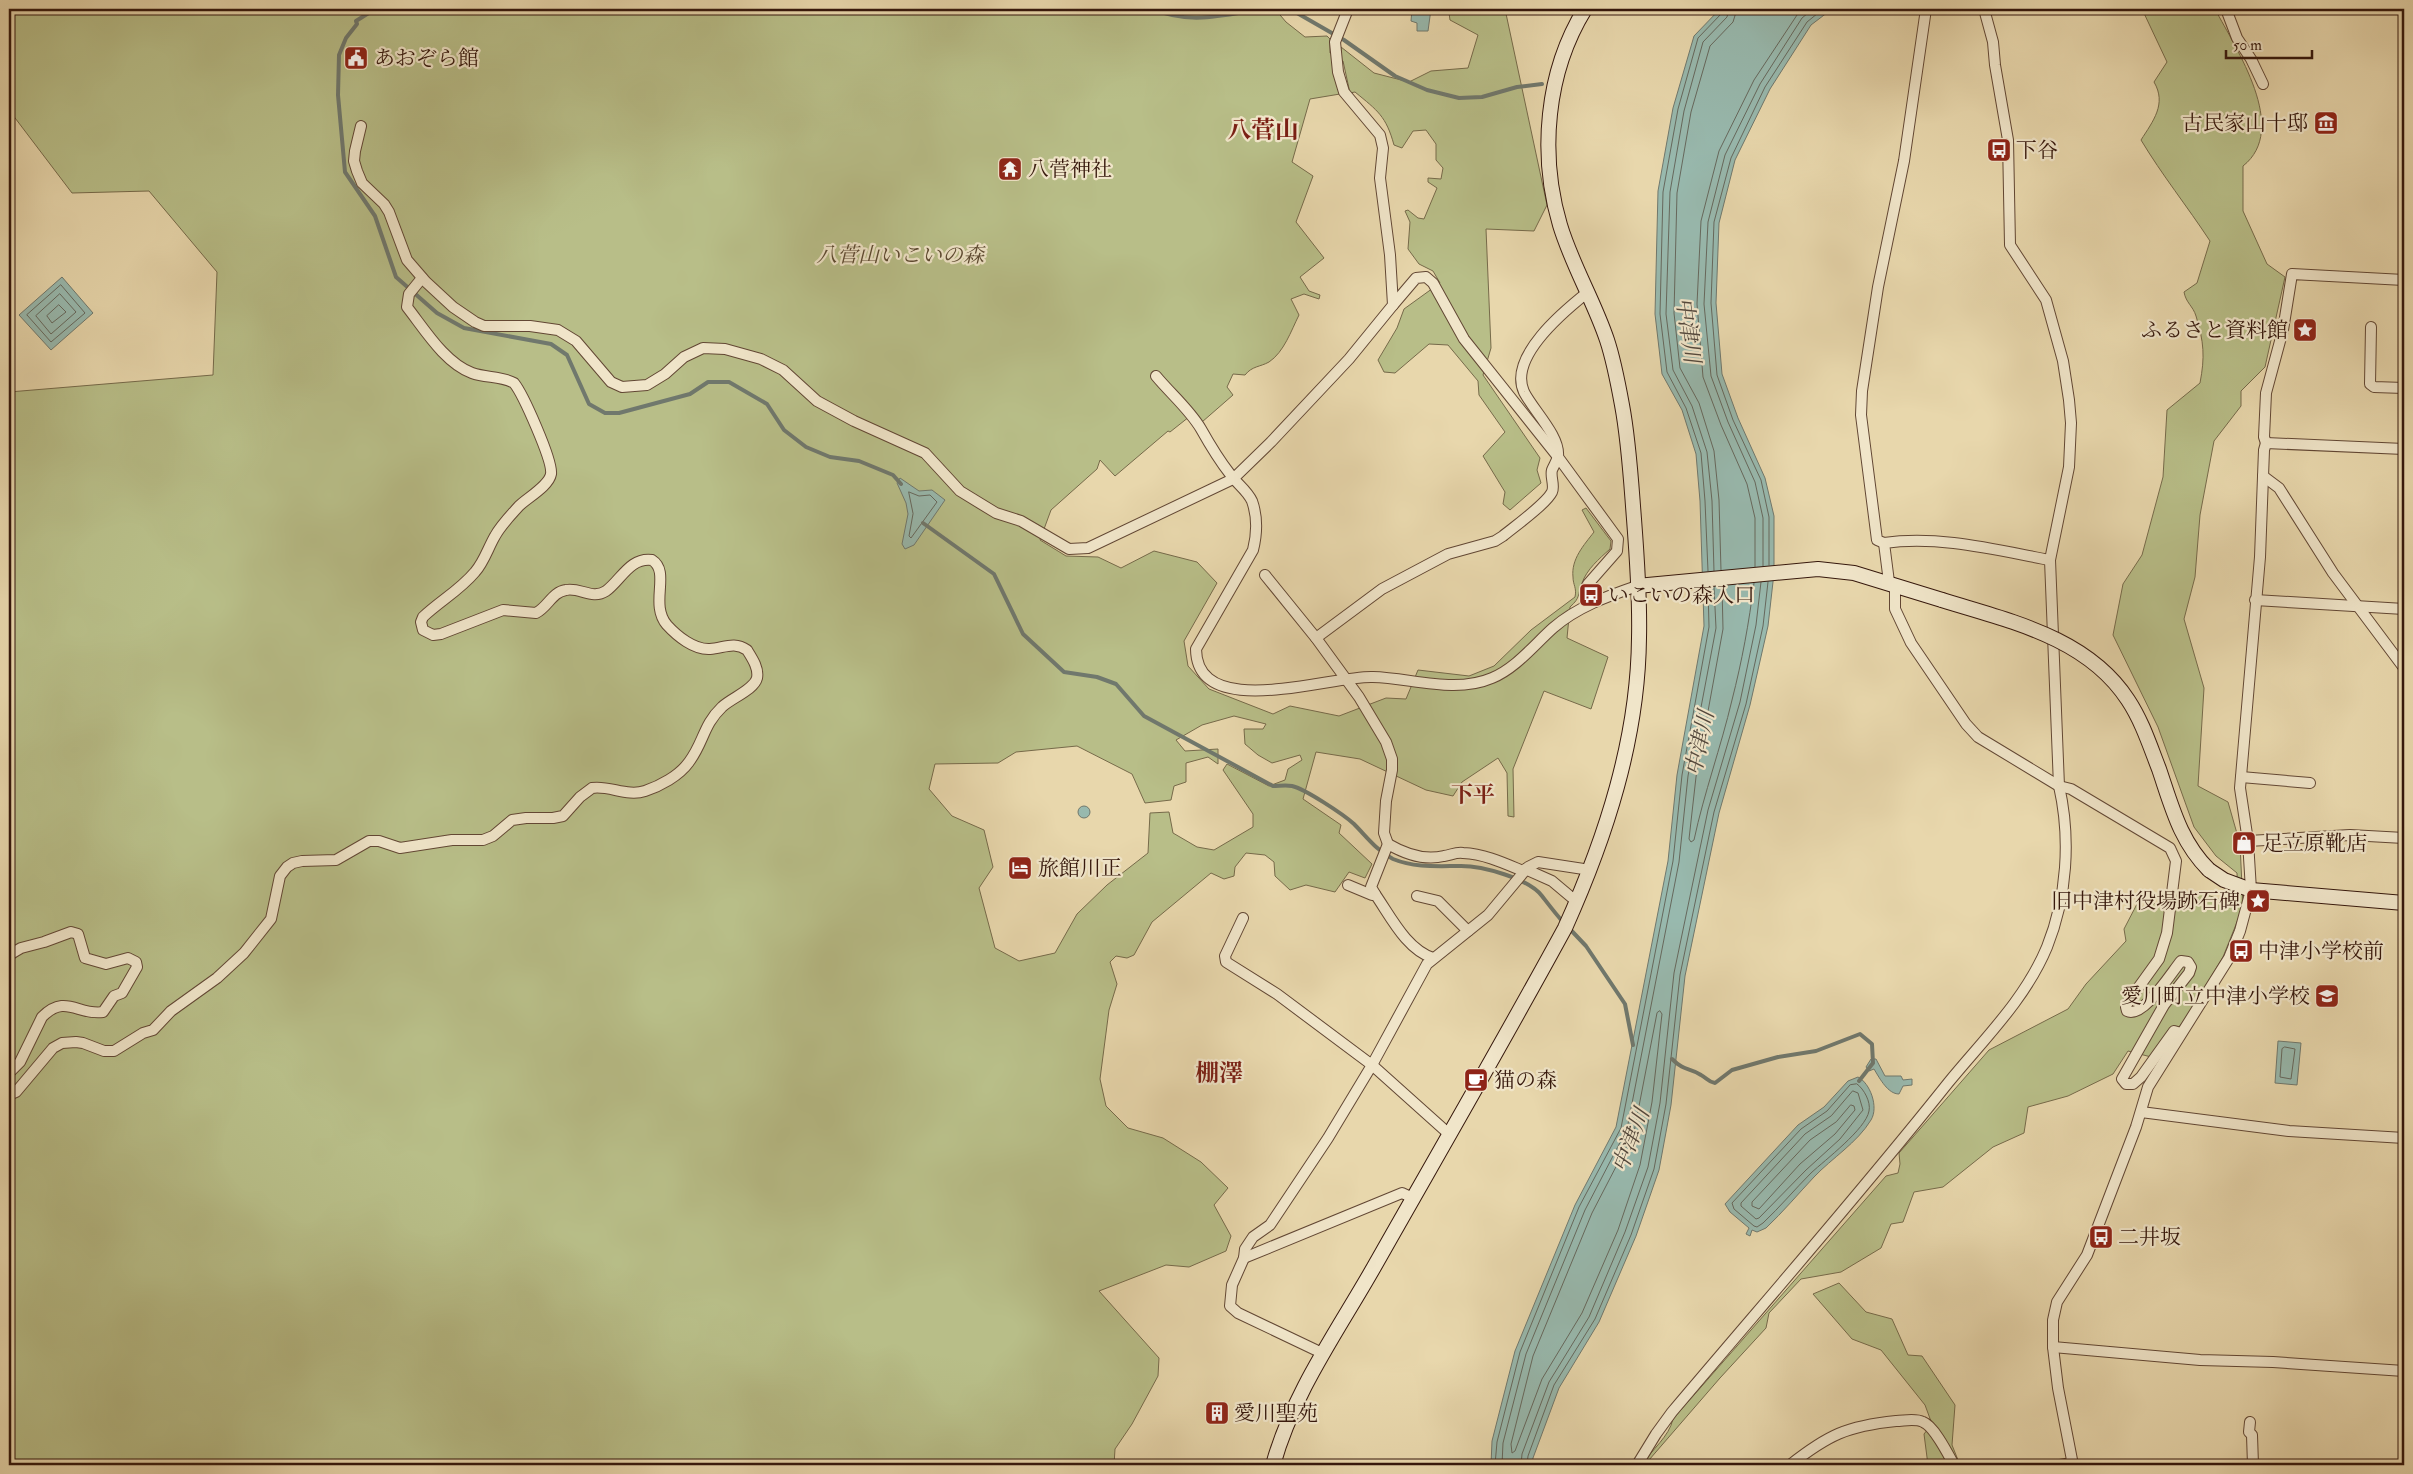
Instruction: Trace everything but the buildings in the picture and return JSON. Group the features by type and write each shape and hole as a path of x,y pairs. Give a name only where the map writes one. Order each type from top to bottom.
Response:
{"street":[{"path":"1348,9 1335,42 1338,72 1344,92 1380,135 1383,148 1380,178 1390,255 1393,305"},
{"path":"1273,1465 1289,1418 1322,1354 1413,1198 1565,928 1590,870 1622,769 1632,718 1639,639 1631,480 1623,407 1607,340 1560,224 1550,176 1548,137 1552,97 1562,58 1585,9"},
{"path":"1926,9 1904,161 1878,287 1862,386 1861,415 1876,540 1884,543 1900,541 1941,542 2050,560"},
{"path":"1637,1465 1672,1412 1910,1131 2015,1003 2034,974 2055,923 2064,878 2066,845 2063,802 2059,786 2050,560 2069,467 2071,423 2063,361 2046,300 2010,245 2011,206 2008,140 1995,65 1993,42 1984,9"},
{"path":"2226,9 2237,38 2252,59 2263,84"},
{"path":"361,126 354,161 359,178 384,204 394,221 407,260 420,282 484,326 530,326 558,330 576,341 611,382 622,387 646,385 665,374 684,358 703,348 726,349 761,359 783,370 817,401 925,453 960,491 996,513 1021,520 1068,549 1088,548 1233,479 1342,366 1416,278 1426,277 1433,283 1464,339 1558,458 1618,539 1617,552 1588,584 1585,591 1584,606"},
{"path":"2060,1465 2073,1464 2058,1388 2054,1348 2053,1320 2058,1302 2088,1255 2141,1112 2148,1087 2229,958 2240,931 2251,890 2248,841 2240,788 2266,443 2264,437 2266,393 2283,330 2292,274 2404,280"},
{"path":"9,1095 16,1092 28,1075 53,1048 62,1043 83,1042 104,1051 114,1052 143,1033 153,1030 171,1011 217,978 244,953 271,919 278,882 287,867 302,861 336,860 369,841 379,841 400,848 452,840 483,840 493,836 512,820 563,816 580,796 592,788 636,793 644,792 669,780 686,766 712,717 732,698 749,689 755,683 757,674 755,663 747,650 733,645 703,649 677,635 661,618 658,606 659,566 652,560 641,560 628,568 607,590 601,593 594,595 576,589 563,590 536,613 503,610 441,634 433,635 423,630 421,622 423,617 474,573 496,535 516,510 548,481 551,469 542,441 517,388 511,382 471,373 450,358 407,308 409,294 420,282"},
{"path":"1316,638 1382,589 1448,554 1495,541 1549,496 1554,486 1552,471 1558,458 1558,445 1524,392 1521,374 1529,354 1557,318 1588,292"},
{"path":"2372,328 2370,384 2374,387 2404,388"},
{"path":"1156,376 1200,429 1205,440 1233,479 1244,488 1252,500 1256,515 1257,535 1245,567 1196,649 1201,668 1211,680 1223,686 1258,692 1344,678 1372,676 1445,684 1474,684 1494,678 1510,667 1542,641 1553,628 1584,606 1637,586 1818,569 1854,573 1889,582 2042,633 2059,640 2093,661 2113,680 2129,701 2146,735 2181,830 2194,854 2209,870 2224,880 2251,890 2404,903"},
{"path":"2266,443 2404,449"},
{"path":"2263,476 2279,488 2304,531 2358,608 2404,668"},
{"path":"1884,543 1889,582 1895,588 1895,610 1911,643 1966,724 1978,737 2059,786 2071,789 2170,848 2176,861 2167,933 2159,959 2128,1002 2127,1011 2137,1012 2157,992 2181,961 2188,962 2191,967 2189,973 2164,1005 2122,1079 2126,1084 2133,1084 2141,1077 2174,1031 2181,1033"},
{"path":"1265,575 1316,638 1373,718 1392,759 1384,832 1387,846 1371,887 1407,940 1424,956 1433,958"},
{"path":"2255,600 2358,608 2404,609"},
{"path":"2241,777 2304,780"},
{"path":"2248,841 2350,835 2404,838"},
{"path":"1387,846 1406,854 1421,857 1444,856 1452,853 1481,855 1552,881 1577,903"},
{"path":"1322,1354 1238,1313 1230,1306 1232,1285 1244,1258 1245,1249 1253,1238 1270,1225 1328,1138 1372,1065 1427,964 1488,915 1523,871 1538,862 1590,870"},
{"path":"1348,885 1372,895 1375,894"},
{"path":"1417,896 1438,901 1468,931"},
{"path":"1243,918 1225,956 1226,962 1277,994 1372,1065 1449,1134"},
{"path":"9,955 21,948 70,932 78,934 85,958 106,964 128,958 136,962 137,967 136,972 122,992 114,996 103,1012 92,1012 68,1005 60,1006 48,1012 42,1018 20,1062 9,1073"},
{"path":"2141,1112 2289,1131 2404,1138"},
{"path":"1244,1258 1402,1193 1413,1198"},
{"path":"2054,1348 2200,1360 2273,1362 2404,1371"},
{"path":"1790,1465 1818,1442 1837,1433 1862,1426 1908,1420 1921,1421 1926,1424 1944,1446 1954,1465"},
{"path":"2250,1422 2249,1432 2252,1435 2253,1465"}],"green space":[{"name":"八菅山いこいの森","path":"9,9 1275,9 1286,22 1305,37 1327,36 1330,39 1330,53 1341,53 1341,47 1374,73 1409,82 1431,71 1468,68 1478,35 1450,20 1449,13 1456,9 1505,9 1547,205 1534,231 1486,229 1491,348 1483,375 1540,458 1537,470 1541,483 1510,510 1503,504 1505,492 1483,456 1505,432 1479,395 1478,381 1448,345 1429,344 1395,373 1384,372 1378,360 1397,328 1404,309 1440,283 1433,271 1419,264 1408,249 1410,222 1405,211 1408,210 1418,218 1424,219 1437,188 1428,182 1428,178 1441,179 1443,168 1436,160 1436,144 1426,130 1413,131 1402,148 1394,145 1388,127 1380,115 1355,92 1350,93 1343,61 1332,60 1333,72 1340,94 1310,99 1292,162 1313,176 1296,222 1324,258 1300,277 1309,291 1320,295 1319,299 1304,294 1291,299 1299,315 1279,353 1269,362 1253,368 1245,375 1233,374 1227,387 1233,395 1202,422 1194,413 1170,432 1168,431 1115,476 1100,460 1097,469 1051,510 1040,540 1066,556 1098,557 1121,568 1154,551 1197,562 1217,583 1184,641 1188,666 1209,689 1273,714 1290,706 1339,716 1386,698 1406,699 1418,670 1469,676 1494,666 1531,630 1575,597 1574,564 1579,553 1594,532 1582,510 1586,508 1611,541 1610,549 1587,573 1577,598 1570,607 1567,638 1608,657 1591,709 1544,691 1513,769 1514,817 1508,816 1507,773 1498,758 1462,782 1453,796 1426,790 1360,759 1316,752 1303,799 1341,825 1339,833 1372,864 1365,878 1349,872 1335,892 1306,885 1290,890 1275,876 1274,862 1265,855 1246,853 1235,867 1234,876 1224,879 1211,873 1152,922 1134,955 1127,958 1116,956 1110,962 1117,984 1109,1010 1100,1079 1106,1106 1128,1128 1163,1138 1201,1162 1228,1188 1214,1205 1231,1236 1226,1251 1189,1267 1166,1265 1099,1291 1159,1358 1158,1376 1132,1424 1115,1449 1114,1465 9,1465 9,963 24,951 9,951 9,392 213,375 217,272 149,191 72,193 9,110","holes":["1234,716 1266,724 1263,729 1244,729 1245,744 1258,755 1272,763 1300,755 1302,760 1288,769 1285,780 1269,786 1227,764 1223,770 1253,814 1253,827 1214,850 1197,847 1173,833 1169,812 1150,813 1148,853 1107,885 1077,914 1055,953 1019,961 995,948 979,888 993,867 984,830 952,816 929,789 935,764 998,763 1016,752 1077,746 1132,774 1145,803 1171,800 1174,786 1186,782 1186,763 1208,757 1218,764 1218,749 1185,751 1176,740 1202,725"]},
{"path":"2142,9 2215,9 2235,45 2254,89 2260,111 2261,131 2256,150 2243,166 2243,211 2267,264 2285,277 2265,367 2241,391 2241,406 2214,441 2200,515 2195,577 2184,619 2204,688 2198,786 2228,802 2240,844 2243,907 2223,957 2186,1018 2155,1058 2128,1051 2113,1074 2068,1096 2028,1107 2024,1133 1993,1147 1943,1187 1914,1192 1903,1222 1891,1224 1881,1248 1841,1272 1801,1279 1769,1313 1766,1328 1649,1460 1649,1465 1642,1465 1668,1432 1673,1419 1886,1176 1898,1173 1900,1164 1899,1153 1989,1050 2068,1009 2086,984 2126,941 2124,929 2137,904 2144,907 2164,904 2184,909 2199,892 2238,906 2237,873 2216,856 2194,827 2158,727 2113,635 2123,584 2142,555 2163,477 2167,410 2200,383 2203,365 2201,334 2195,313 2184,292 2197,283 2210,241 2141,140 2157,112 2159,98 2154,82 2167,62"},
{"path":"1839,1283 1866,1312 1892,1319 1908,1355 1922,1356 1955,1405 1952,1445 1960,1465 1928,1465 1924,1434 1932,1424 1925,1405 1881,1350 1852,1339 1813,1294"}],"water":[{"path":"1412,9 1431,9 1428,31 1417,31 1417,23 1411,21"},
{"name":"中津川","path":"1720,9 1832,9 1811,25 1770,89 1735,160 1719,223 1716,303 1722,374 1738,418 1765,478 1774,516 1774,573 1768,626 1750,705 1719,813 1685,976 1671,1105 1659,1170 1636,1236 1599,1322 1559,1388 1532,1465 1491,1465 1492,1441 1515,1351 1575,1205 1616,1127 1668,861 1677,775 1704,626 1700,501 1696,454 1682,410 1662,374 1655,314 1658,191 1673,108 1694,36"},
{"path":"62,277 93,313 51,350 19,315"},
{"path":"900,478 919,491 932,490 945,500 914,545 905,549 902,544 908,514 906,503 897,483"},
{"path":"1082,806 1086,806 1090,812 1086,818 1082,818 1078,814 1078,810"},
{"path":"2278,1041 2301,1043 2297,1085 2275,1083"},
{"path":"1871,1059 1876,1059 1885,1076 1901,1076 1903,1080 1912,1079 1912,1085 1903,1086 1899,1094 1891,1092 1874,1069 1869,1071 1866,1067"},
{"path":"1858,1077 1866,1084 1874,1102 1871,1120 1859,1136 1821,1170 1766,1228 1757,1232 1752,1230 1750,1236 1746,1234 1749,1228 1730,1212 1725,1204 1798,1125 1824,1107 1848,1081"}],"waterway":[{"path":"375,9 356,21 357,24 346,38 339,55 338,95 345,172 375,216 396,277 437,313 464,328 551,344 567,355 589,404 605,413 619,413 690,394 708,382 729,382 767,404 784,430 806,447 830,457 859,461 893,475 901,484"},
{"path":"1155,9 1167,14 1193,18 1221,16 1261,9"},
{"path":"1290,9 1344,40 1395,76 1427,90 1459,98 1482,97 1517,87 1542,84"},
{"path":"923,523 994,574 1023,634 1064,672 1097,677 1116,684 1144,716 1273,786 1292,786 1314,797 1333,808 1354,824 1387,856 1401,862 1418,865 1481,868 1504,874 1535,890 1563,922"},
{"path":"1568,927 1586,946 1625,1004 1633,1045"},
{"path":"1672,1059 1680,1066 1715,1083 1732,1070 1778,1057 1816,1051 1860,1034 1872,1044 1873,1063 1859,1081"}],"place":[{"name":"あおぞら館","path":"356,58"},
{"name":"古民家山十邸","path":"2326,123"},
{"name":"下谷","path":"1999,150"},
{"name":"八菅神社","path":"1010,169"},
{"name":"ふるさと資料館","path":"2305,330"},
{"name":"いこいの森入口","path":"1591,595"},
{"name":"足立原靴店","path":"2244,843"},
{"name":"旅館川正","path":"1020,868"},
{"name":"旧中津村役場跡石碑","path":"2258,901"},
{"name":"中津小学校前","path":"2241,951"},
{"name":"愛川町立中津小学校","path":"2327,996"},
{"name":"猫の森","path":"1476,1080"},
{"name":"二井坂","path":"2101,1237"},
{"name":"愛川聖苑","path":"1217,1413"}],"district":[{"name":"八菅山","path":"1263,130"},
{"name":"下平","path":"1473,794"},
{"name":"棚澤","path":"1219,1073"}]}
